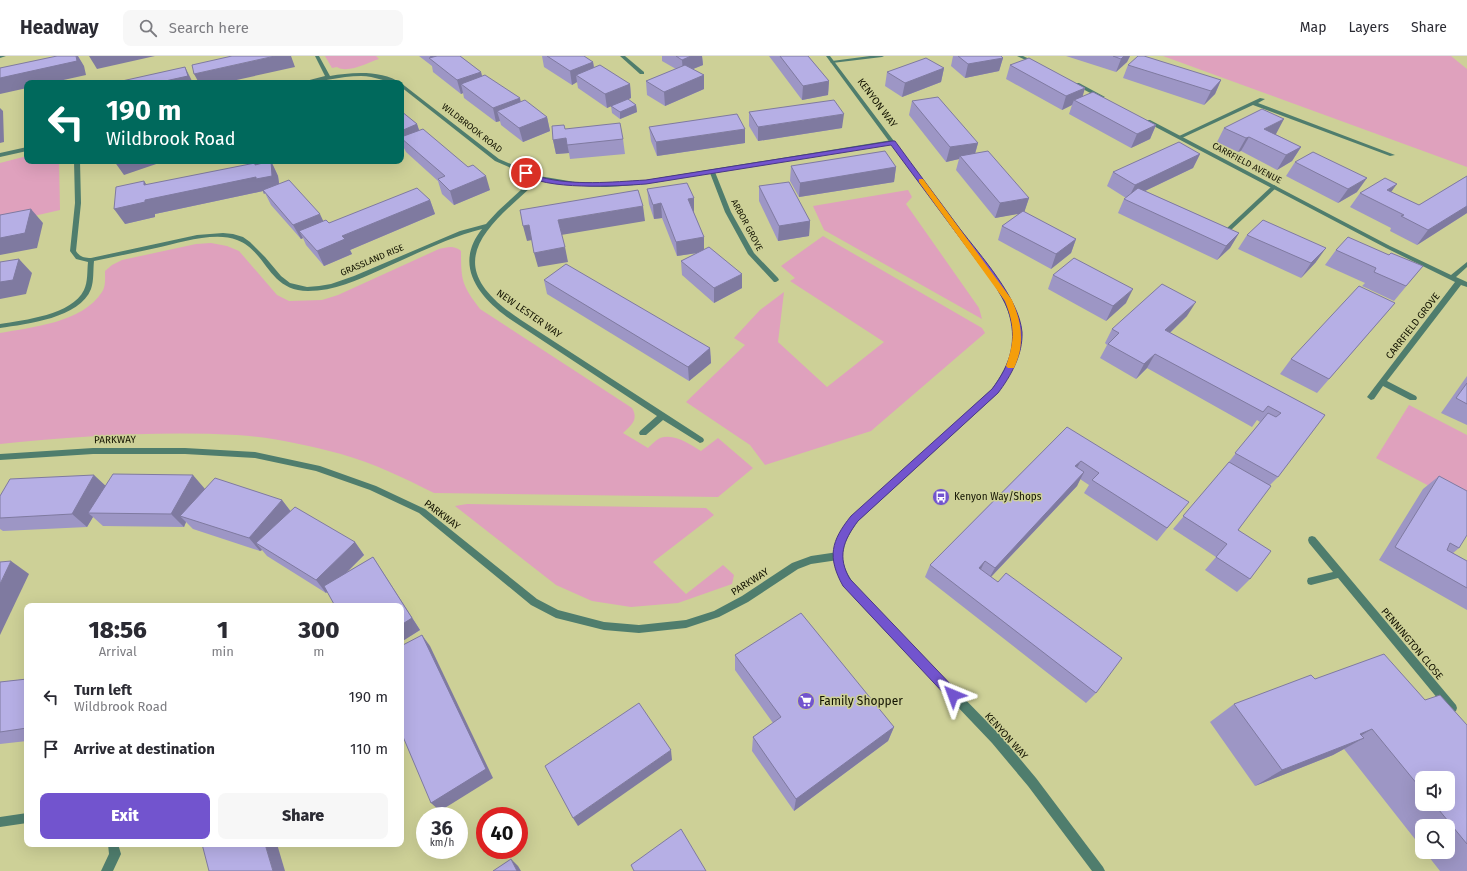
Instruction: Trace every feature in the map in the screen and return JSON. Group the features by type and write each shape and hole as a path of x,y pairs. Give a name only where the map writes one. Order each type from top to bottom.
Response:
{"street":[{"path":"0,57 4,56"},
{"path":"317,56 328,77"},
{"path":"622,56 642,73"},
{"path":"830,59 882,56"},
{"path":"1020,56 1041,66"},
{"name":"KENYON WAY","path":"830,59 998,284 1008,300 1015,316 1018,332 1016,350 1006,375 995,391 855,519 845,531 840,544 838,556 839,570 850,587 996,739 1032,782 1099,871"},
{"path":"314,80 328,77 360,75 390,80"},
{"path":"1069,80 1110,102"},
{"name":"WILDBROOK ROAD","path":"404,87 497,160 538,178 575,184 608,185 646,182 892,142"},
{"path":"1180,138 1262,99"},
{"path":"1253,103 1392,155"},
{"name":"CARRFIELD AVENUE","path":"1145,120 1388,247 1467,285"},
{"path":"0,155 24,150"},
{"path":"0,326 48,316 66,309 81,300 88,290 91,260 80,260 75,256 73,250 78,203 77,164"},
{"name":"ARBOR GROVE","path":"712,172 728,212 751,254 776,280"},
{"name":"NEW LESTER WAY","path":"538,178 486,226 477,239 473,252 472,266 480,289 497,306 700,440"},
{"path":"1228,230 1274,187"},
{"name":"GRASSLAND RISE","path":"91,260 197,237 230,235 244,239 284,282 296,287 309,289 346,282 455,235 486,226"},
{"path":"1451,278 1467,264"},
{"name":"CARRFIELD GROVE","path":"1371,398 1459,282"},
{"path":"1382,382 1414,398"},
{"path":"644,433 663,416"},
{"name":"PARKWAY","path":"0,458 93,451 185,451 255,455 317,468 373,488 422,511 534,602 556,614 604,626 639,629 686,624 716,614 745,599 796,566 811,560 838,556"},
{"name":"PENNINGTON CLOSE","path":"1312,540 1457,715"},
{"path":"1311,581 1340,574"},
{"path":"0,822 24,818"},
{"path":"107,871 115,854 114,847"}],"shaded area":[{"path":"325,56 376,56 379,59 358,67 342,69 337,67 332,68"},
{"path":"1163,56 1451,56 1467,69 1467,167"},
{"path":"24,157 24,164 59,164 60,210 12,221 0,218 0,163"},
{"path":"908,190 912,197 906,204 979,308 982,319 824,230 813,206"},
{"path":"823,236 982,328 985,333 871,431 765,465 750,445 686,402 745,345 734,338 760,310 784,292 778,342 827,387 884,342 790,281 795,278 781,266"},
{"path":"211,243 227,246 239,251 277,295 289,301 322,300 338,295 439,249 448,247 456,248 461,251 461,269 466,288 480,309 632,408 635,416 633,422 623,433 648,448 660,438 671,437 687,442 701,451 718,438 753,468 718,497 434,493 388,471 353,458 302,445 250,436 148,434 0,444 0,333 56,322 82,311 102,292 105,285 105,271 112,265 122,260 196,244"},
{"path":"1409,405 1467,435 1467,506 1376,458"},
{"path":"467,504 706,508 714,515 653,562 686,594 723,565 734,575 732,584 678,603 631,607 592,601 556,585 455,506"}],"building":[{"path":"57,56 76,56 77,61 0,78 0,68"},
{"path":"232,56 275,56 194,74 192,65"},
{"path":"437,56 460,56 481,72 457,80 429,58"},
{"path":"547,56 584,56 593,62 570,71"},
{"path":"676,56 691,56 682,60"},
{"path":"780,56 808,56 829,81 803,86"},
{"path":"958,56 1001,56 1003,58 968,64"},
{"path":"1113,56 1124,56 1121,59"},
{"path":"1138,56 1144,56 1221,80 1211,91 1128,65"},
{"path":"926,58 944,68 905,83 887,72"},
{"path":"1029,58 1085,88 1066,96 1010,65"},
{"path":"600,65 630,84 605,94 576,75"},
{"path":"685,65 704,75 664,92 646,81"},
{"path":"185,67 188,76 170,80 126,80"},
{"path":"485,75 520,98 493,108 461,84"},
{"path":"1093,92 1156,125 1137,134 1074,100"},
{"path":"938,97 978,143 950,147 912,101"},
{"path":"628,99 636,105 620,112 611,106"},
{"path":"525,100 547,117 519,128 497,111"},
{"path":"834,100 844,114 758,127 749,112"},
{"path":"1262,109 1284,119 1264,129 1301,147 1286,155 1249,137 1246,138 1224,128"},
{"path":"404,113 417,124 404,130"},
{"path":"737,114 745,129 656,142 649,127"},
{"path":"620,123 623,139 567,145 566,138 553,140 552,126 564,125 565,129"},
{"path":"423,129 468,167 473,165 486,176 450,191 438,179 445,176 404,141 404,136"},
{"path":"1179,142 1200,154 1135,185 1113,172"},
{"path":"885,151 896,167 800,183 791,166"},
{"path":"988,151 1029,198 1000,203 960,156"},
{"path":"1313,152 1367,178 1348,189 1295,162"},
{"path":"250,164 271,164 272,176 256,179 256,177 145,200 145,202 114,209 116,187 144,181 144,185"},
{"path":"1467,176 1467,206 1428,230 1401,216 1404,215 1360,193 1385,178 1397,184 1387,190 1419,205"},
{"path":"289,180 320,214 293,225 263,190"},
{"path":"789,182 810,221 779,226 759,186"},
{"path":"687,183 694,198 688,199 704,237 676,242 661,203 653,205 647,189"},
{"path":"417,188 430,200 342,236 345,239 317,251 299,231 326,220 329,223"},
{"path":"1138,188 1239,233 1226,246 1124,199"},
{"path":"638,190 643,206 558,220 565,247 534,253 529,225 523,226 520,210"},
{"path":"31,209 25,233 0,238 0,215"},
{"path":"1023,211 1076,239 1056,254 1002,226"},
{"path":"1263,220 1326,248 1311,263 1247,235"},
{"path":"1348,237 1389,255 1391,253 1423,266 1406,286 1374,272 1376,268 1336,250"},
{"path":"709,247 742,274 714,288 681,261"},
{"path":"1074,258 1133,289 1113,306 1053,275"},
{"path":"19,259 13,280 0,282 0,262"},
{"path":"566,264 710,348 688,367 544,280"},
{"path":"1162,284 1196,302 1165,330 1325,415 1278,477 1235,453 1268,413 1276,417 1281,413 1268,406 1263,412 1155,354 1144,364 1108,344 1119,333 1112,329"},
{"path":"1359,286 1395,303 1329,379 1291,359"},
{"path":"1467,383 1467,404 1456,398"},
{"path":"1067,427 1189,502 1167,528 1092,480 1099,473 1081,461 1075,466 1084,472 995,568 985,561 979,568 998,582 1006,573 1122,658 1096,693 930,565"},
{"path":"1229,462 1271,486 1238,530 1271,551 1250,579 1216,557 1227,544 1183,516"},
{"path":"113,474 193,475 171,514 88,513"},
{"path":"94,475 72,514 0,518 0,496 10,479"},
{"path":"1439,476 1467,491 1467,535 1459,548 1450,543 1447,550 1467,561 1467,588 1395,547"},
{"path":"215,478 282,500 249,538 180,516"},
{"path":"295,507 355,542 316,580 256,543"},
{"path":"373,557 402,603 333,603 324,586"},
{"path":"11,561 0,584 0,562"},
{"path":"404,605 412,618 404,623"},
{"name":"Family Shopper","path":"801,613 894,727 796,799 753,737 781,717 735,655"},
{"path":"422,635 486,769 431,803 404,739 404,644"},
{"path":"1384,654 1425,700 1440,695 1467,725 1467,844 1455,829 1455,819 1446,819 1440,811 1455,811 1455,771 1415,771 1415,781 1372,729 1360,734 1364,738 1282,770 1234,704 1311,675 1315,679"},
{"path":"24,679 24,728 0,732 0,682"},
{"path":"639,703 671,750 573,818 545,766"},
{"path":"681,829 706,871 634,871 631,865"},
{"path":"203,847 266,847 273,871 209,871"},
{"path":"511,859 517,871 493,871"}],"slow traffic":[{"path":"921,181 998,284 1008,300 1015,316 1018,332 1016,350 1011,366"}],"place":[{"name":"Kenyon Way/Shops","path":"941,497"},
{"name":"Family Shopper","path":"806,701"}],"route":[{"path":"526,173 538,178 575,184 608,185 646,182 892,142 998,284 1012,308 1018,332 1016,350 1011,365 1004,380 995,391 855,519 845,531 840,544 838,556 839,570 846,583 953,695"}]}
